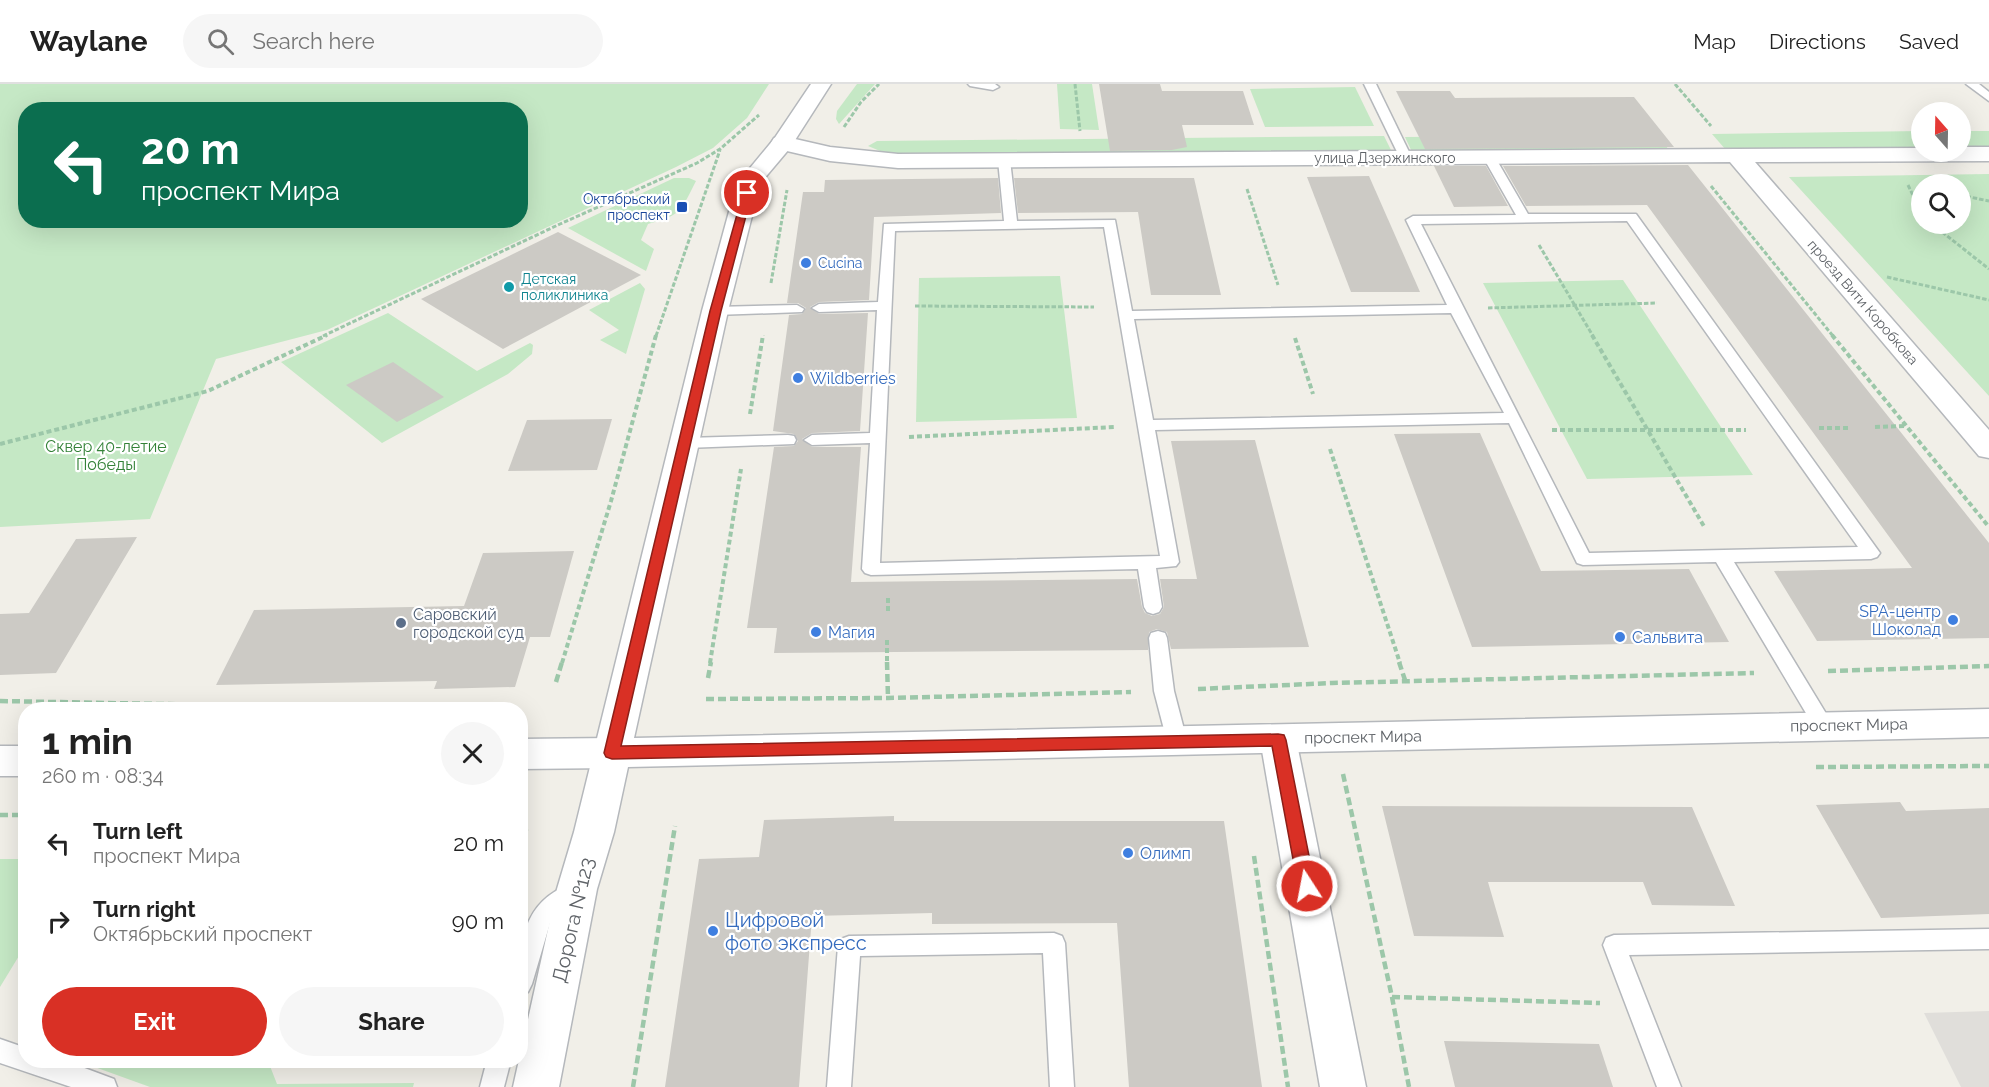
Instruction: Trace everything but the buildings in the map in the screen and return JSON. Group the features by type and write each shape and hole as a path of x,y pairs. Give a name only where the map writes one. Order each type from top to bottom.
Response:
{"street":[{"path":"612,753 716,311 752,179 782,143 821,84"},
{"name":"улица Дзержинского","path":"782,143 830,154 898,161 1989,154"},
{"name":"проезд Вити Коробкова","path":"1737,156 1989,449"},
{"name":"проспект Мира","path":"528,754 1278,740 1823,725 1989,723"},
{"path":"1278,740 1343,1087"},
{"name":"Дорога №123","path":"536,1087 577,890 594,831 612,753"},
{"path":"0,761 18,761"}],"lane":[{"path":"974,84 993,87"},
{"path":"1370,84 1406,158"},
{"path":"1972,84 1989,98"},
{"path":"1489,157 1524,219"},
{"path":"1004,160 1011,225"},
{"path":"1631,217 1691,302 1870,553 1583,560 1413,220 1631,217"},
{"path":"1110,223 1170,562 871,569 889,227 1011,225 1110,223"},
{"path":"819,308 884,306"},
{"path":"716,311 797,309"},
{"path":"1126,311 1456,309"},
{"path":"1146,425 1517,424"},
{"path":"812,440 878,438"},
{"path":"686,443 788,440"},
{"path":"1722,557 1789,672 1823,725"},
{"path":"1146,563 1153,607"},
{"path":"1158,638 1164,691 1177,741"},
{"path":"528,958 541,917 577,890"},
{"path":"1669,1087 1614,945 1989,939"},
{"path":"839,1087 849,946 1054,943 1062,1087"},
{"path":"0,1051 18,1057"},
{"path":"50,1068 105,1087"},
{"path":"492,1087 497,1068"}],"path":[{"path":"846,134 843,124 879,84"},
{"path":"1075,84 1080,134"},
{"path":"1675,84 1716,132"},
{"path":"0,444 208,391 560,224 697,163 720,149 756,119 761,111"},
{"path":"556,682 611,501 657,332 720,149"},
{"path":"1907,182 1911,191"},
{"path":"1711,185 1989,527"},
{"path":"1971,197 1989,200"},
{"path":"1524,219 1722,557"},
{"path":"1945,234 1989,269"},
{"path":"1885,276 1989,300"},
{"path":"1456,309 1691,302"},
{"path":"884,306 1126,311"},
{"path":"1517,424 1648,430 1782,429"},
{"path":"878,438 1146,425"},
{"path":"1875,427 1907,426"},
{"path":"887,640 888,698"},
{"path":"706,699 888,698 1164,691 1332,683 1989,666"},
{"path":"0,701 54,702"},
{"path":"1342,768 1410,1087"},
{"path":"0,815 18,815"},
{"path":"633,1087 675,826"},
{"path":"1252,847 1288,1087"},
{"path":"1392,997 1637,1004"}],"shaded area":[{"path":"1989,1011 1989,1087 1961,1087 1924,1013"}],"green space":[{"name":"Сквер 40-летие Победы","path":"0,84 769,84 747,118 713,148 676,167 327,330 216,359 150,519 0,527"},
{"path":"857,84 875,84 839,124 836,119 837,111"},
{"path":"1057,84 1092,84 1099,130 1060,129"},
{"path":"1355,87 1374,126 1265,127 1250,89"},
{"path":"1911,131 1911,148 1726,150 1712,134"},
{"path":"1971,131 1989,131 1989,148 1971,148"},
{"path":"1657,135 1669,150 1412,152 1405,137"},
{"path":"1384,136 1392,152 885,153 868,146 877,141"},
{"path":"1971,174 1989,174 1989,396 1789,177 1911,175 1911,234 1971,234"},
{"path":"674,178 689,178 696,181 679,211 668,218 648,224 641,240 654,249 646,271 568,228"},
{"path":"1060,276 1077,418 916,422 919,278"},
{"path":"1623,280 1753,475 1587,479 1483,283"},
{"path":"640,283 645,289 626,354 600,340 619,330 589,310"},
{"path":"388,313 477,371 530,343 533,345 532,354 508,374 382,443 281,362"},
{"path":"0,859 18,859 18,957 0,987"},
{"path":"97,1068 271,1068 277,1084 414,1083 413,1087 150,1087"}],"place":[{"name":"Октябрьский проспект","path":"682,207"},
{"name":"Cucina","path":"806,263"},
{"name":"Детская поликлиника","path":"509,287"},
{"name":"Wildberries","path":"798,378"},
{"name":"SPA-центр Шоколад","path":"1953,620"},
{"name":"Саровский городской суд","path":"401,623"},
{"name":"Магия","path":"816,632"},
{"name":"Сальвита","path":"1620,637"},
{"name":"Олимп","path":"1128,853"},
{"name":"Цифровой фото экспресс","path":"713,931"}],"route":[{"path":"747,193 716,311 612,753 1278,740 1307,886"}]}
